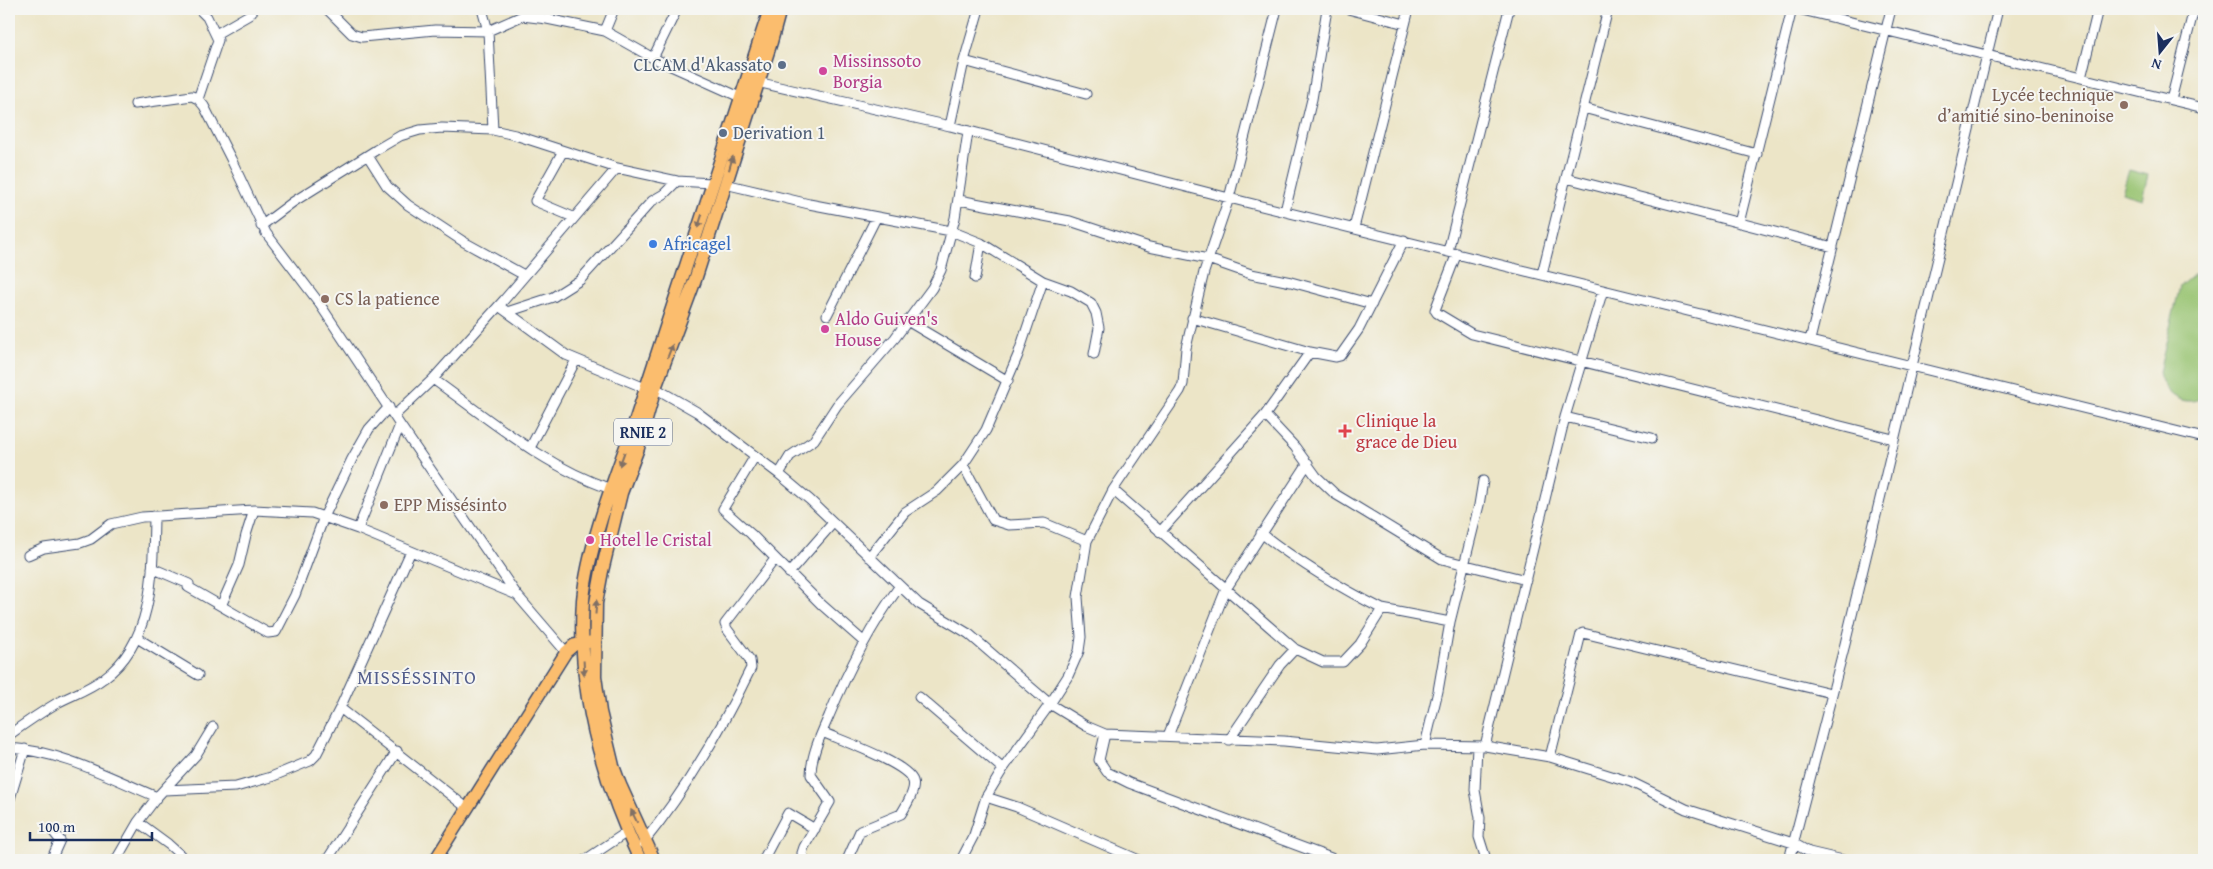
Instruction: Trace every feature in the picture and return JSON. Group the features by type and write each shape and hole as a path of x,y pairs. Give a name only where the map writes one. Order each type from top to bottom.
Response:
{"highway":[{"name":"RNIE 2","path":"638,856 602,760 591,720 584,676 589,642 602,571 622,493 638,448 650,388 712,183 742,98 770,9"},
{"name":"RNIE 2","path":"654,860 613,766 600,712 584,599 592,554 611,489 695,280 780,9"}],"main road":[{"path":"435,860 566,652 574,645 589,642"}],"street":[{"path":"198,99 217,45 216,34 208,13 200,9"},
{"path":"216,34 249,15 254,9"},
{"path":"327,9 352,34 362,37 435,30 488,31 522,16 605,32 653,58 742,98"},
{"path":"482,9 488,31 493,130"},
{"path":"605,32 614,9"},
{"path":"653,58 677,9"},
{"path":"950,126 964,61 979,9"},
{"path":"961,860 974,835 986,797 1003,769 1068,676 1079,651 1081,637 1078,597 1087,541 1113,490 1180,391 1192,318 1208,259 1229,198 1277,9"},
{"path":"1285,211 1312,99 1327,9"},
{"path":"1348,9 1405,24"},
{"path":"1354,228 1409,9"},
{"path":"1508,9 1452,252 1435,307 1437,313 1477,336 1581,360 1630,374 1893,439"},
{"path":"1542,274 1608,9"},
{"path":"1739,223 1792,9"},
{"path":"1798,9 2204,108"},
{"path":"1810,340 1891,9"},
{"path":"1790,860 1847,634 1998,9"},
{"path":"2081,78 2098,9"},
{"path":"2171,100 2194,10 2204,14"},
{"path":"964,61 1086,94"},
{"path":"757,82 950,126 1229,198 2204,438"},
{"path":"135,104 184,96 192,96 198,99 220,137 261,226 317,300 392,411 400,426 517,595 566,652"},
{"path":"1583,108 1756,154"},
{"path":"261,226 298,199 400,136 420,130 442,128 493,130 516,135 617,168 677,181 712,183"},
{"path":"779,474 790,456 814,440 837,405 909,322 936,279 959,200 968,132"},
{"path":"563,151 535,202 573,218"},
{"path":"368,156 387,186 408,205 458,238 524,275"},
{"path":"152,568 189,584 188,587 268,633 276,632 294,596 324,517 361,440 392,411 433,379 499,306 617,168"},
{"path":"1566,178 1833,247"},
{"path":"507,312 553,297 580,280 652,201 664,194 677,181"},
{"path":"725,184 876,218 951,230 981,243 1043,281 1070,291 1091,303 1096,313 1099,328 1094,354"},
{"path":"959,200 1050,216 1149,247 1208,259 1251,274 1291,282 1372,304"},
{"path":"827,315 876,218"},
{"path":"1192,318 1310,352 1336,357 1340,356 1359,329 1404,240"},
{"path":"975,278 981,243"},
{"path":"869,557 905,512 937,491 963,465 986,430 1008,381 1043,281"},
{"path":"1484,860 1485,856 1480,836 1480,818 1475,793 1481,747 1526,580 1565,417 1602,290"},
{"path":"499,306 550,345 576,360 650,388 697,412 779,474 919,604 970,634 1050,704 1086,726 1104,734 1284,741 1377,750 1425,745 1481,747 1550,757 1632,782 1686,809 1793,843 1802,850 1843,860"},
{"path":"909,322 1008,381"},
{"path":"1160,532 1265,415 1310,352"},
{"path":"530,448 576,360"},
{"path":"433,379 530,448 567,469 611,489"},
{"path":"1265,415 1308,463 1316,476 1335,494 1442,559 1526,580"},
{"path":"1565,417 1652,438"},
{"path":"358,529 400,426"},
{"path":"755,456 723,509 863,641"},
{"path":"1168,736 1226,589 1308,463"},
{"path":"963,465 993,520 1009,525 1044,523 1087,541"},
{"path":"1425,745 1438,691 1450,622 1483,481"},
{"path":"1113,490 1295,649 1323,662 1343,662 1360,644 1382,609"},
{"path":"28,556 44,548 80,544 91,539 111,524 154,516 254,510 312,513 411,550 517,595"},
{"path":"222,606 239,565 254,510"},
{"path":"9,735 56,704 109,675 126,656 137,638 144,619 152,568 154,516"},
{"path":"789,573 833,523"},
{"path":"1261,533 1285,552 1318,573 1382,609 1450,622"},
{"path":"164,790 236,787 271,777 310,760 316,755 340,708 411,550"},
{"path":"638,856 646,840 681,793 706,754 751,668 750,660 725,624 775,559"},
{"path":"804,860 802,853 830,802 811,775 816,748 863,641 899,586"},
{"path":"1550,757 1581,634 1583,633 1831,693"},
{"path":"137,638 198,675"},
{"path":"1229,740 1280,666 1295,649"},
{"path":"919,697 1003,769"},
{"path":"340,708 467,808"},
{"path":"116,860 138,822 157,797 196,755 213,727"},
{"path":"822,732 878,756 908,775 914,786 901,814 860,831 847,860"},
{"path":"1104,734 1100,760 1107,772 1129,783 1331,858"},
{"path":"9,748 26,749 72,761 157,797"},
{"path":"9,802 26,749"},
{"path":"327,860 397,751"},
{"path":"986,797 1017,808 1139,860"},
{"path":"763,860 788,813 815,829"},
{"path":"138,822 186,860"},
{"path":"50,829 60,840 51,860"},
{"path":"585,860 628,832"}],"green space":[{"path":"2129,170 2148,175 2142,199 2122,193"},
{"path":"2204,272 2204,397 2189,401 2182,400 2169,392 2161,380 2159,372 2180,286 2194,274"}],"place":[{"name":"CLCAM d'Akassato","path":"782,65"},
{"name":"Missinssoto Borgia","path":"823,71"},
{"name":"Lycée technique d’amitié sino-beninoise","path":"2124,105"},
{"name":"Derivation 1","path":"723,133"},
{"name":"Africagel","path":"653,244"},
{"name":"CS la patience","path":"325,299"},
{"name":"Aldo Guiven's House","path":"825,329"},
{"name":"Clinique la grace de Dieu","path":"1345,431"},
{"name":"EPP Missésinto","path":"384,505"},
{"name":"Hotel le Cristal","path":"590,540"}],"district":[{"name":"MISSÉSSINTO","path":"417,677"}]}
